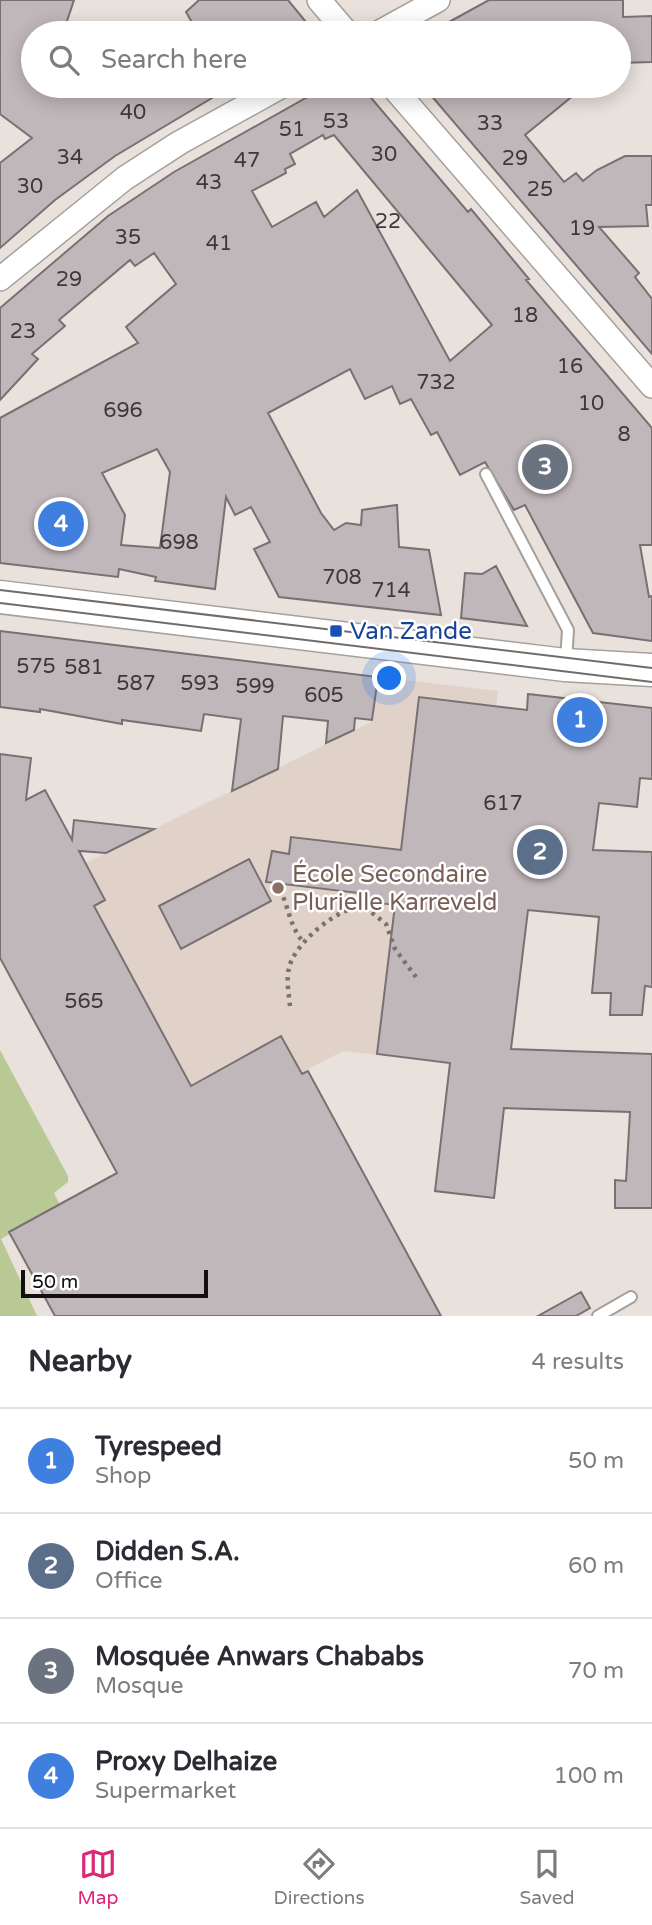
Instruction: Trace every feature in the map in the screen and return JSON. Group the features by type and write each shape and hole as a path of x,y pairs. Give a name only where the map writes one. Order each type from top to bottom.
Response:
{"main road":[{"path":"0,597 565,665 652,670"},
{"path":"565,665 621,688 652,692"}],"street":[{"path":"319,0 337,21"},
{"path":"400,21 438,0"},
{"path":"0,279 125,178 179,143 260,98"},
{"path":"402,98 652,386"}],"lane":[{"path":"486,474 568,630 565,665"},
{"path":"598,1316 631,1297"}],"path":[{"path":"276,882 285,897 290,928 304,943"},
{"path":"351,896 355,906"},
{"path":"365,907 367,899"},
{"path":"290,1006 289,969 296,950 338,912 355,906 365,907 386,924 395,949 416,977"}],"shaded area":[{"name":"École Secondaire Plurielle Karreveld","path":"378,677 498,691 450,1063 343,1051 301,1073 281,1037 191,1086 73,869 373,721"}],"green space":[{"path":"0,1050 68,1176 68,1182 54,1193 60,1205 1,1239 37,1316 0,1316"}],"building":[{"path":"0,0 74,0 67,21 21,21 21,98 212,98 115,156 55,200 0,248 0,163 32,138 0,114"},
{"path":"199,0 288,0 305,21 191,21 186,12"},
{"path":"489,0 623,0 623,17 652,16 652,62 631,63 631,21 451,21"},
{"path":"306,98 371,98 468,212 471,209 529,279 526,280 652,428 652,545 640,545 649,597 652,596 652,641 593,633 525,505 514,510 485,462 460,475 437,432 431,435 411,399 400,404 392,386 365,399 350,369 268,413 321,513 334,530 346,523 361,525 362,510 397,505 399,547 429,550 441,615 279,597 254,549 270,542 251,507 235,515 226,497 215,589 155,581 156,577 119,569 118,577 0,563 0,418 138,343 126,327 176,284 154,253 135,266 130,260 59,320 65,326 32,354 38,359 0,400 0,308 108,216 174,172","holes":["323,135 325,139 334,135 492,325 450,361 357,190 324,217 316,202 272,227 252,191 286,173 285,169 295,164 290,154","157,449 170,472 160,548 121,545 125,515 102,473"]},
{"path":"433,98 570,98 525,135 564,182 576,173 583,181 597,170 625,156 652,156 652,205 646,205 648,226 599,227 639,273 635,277 652,299 652,354"},
{"path":"496,566 527,626 461,618 465,573 482,574"},
{"path":"0,631 378,677 372,720 355,718 354,730 326,743 328,721 283,716 278,769 232,791 241,719 204,714 201,731 122,720 122,724 40,709 40,712 0,707"},
{"path":"528,694 652,708 652,779 640,778 637,807 599,803 593,850 652,852 652,987 645,986 642,1015 610,1015 611,993 592,993 599,917 528,910 511,1049 652,1054 652,1208 615,1208 615,1180 626,1181 630,1112 504,1108 494,1198 435,1191 450,1063 377,1054 395,905 358,900 359,893 266,882 272,851 289,854 291,837 401,850 419,697 527,710"},
{"path":"0,754 31,758 26,800 45,790 72,840 74,820 154,829 106,853 79,851 105,900 94,906 191,1086 281,1036 302,1074 308,1071 441,1316 55,1316 9,1232 117,1173 0,958"},
{"path":"249,859 271,901 181,949 159,906"},
{"path":"581,1292 590,1308 576,1316 538,1316"}],"tram line":[{"path":"0,590 652,668"},
{"path":"0,603 652,682"}],"place":[{"name":"Mosquée Anwars Chababs","path":"545,467"},
{"name":"Proxy Delhaize","path":"61,524"},
{"name":"Van Zande","path":"336,631"},
{"name":"Tyrespeed","path":"580,720"},
{"name":"Didden S.A.","path":"540,852"},
{"name":"École Secondaire Plurielle Karreveld","path":"278,888"}]}
